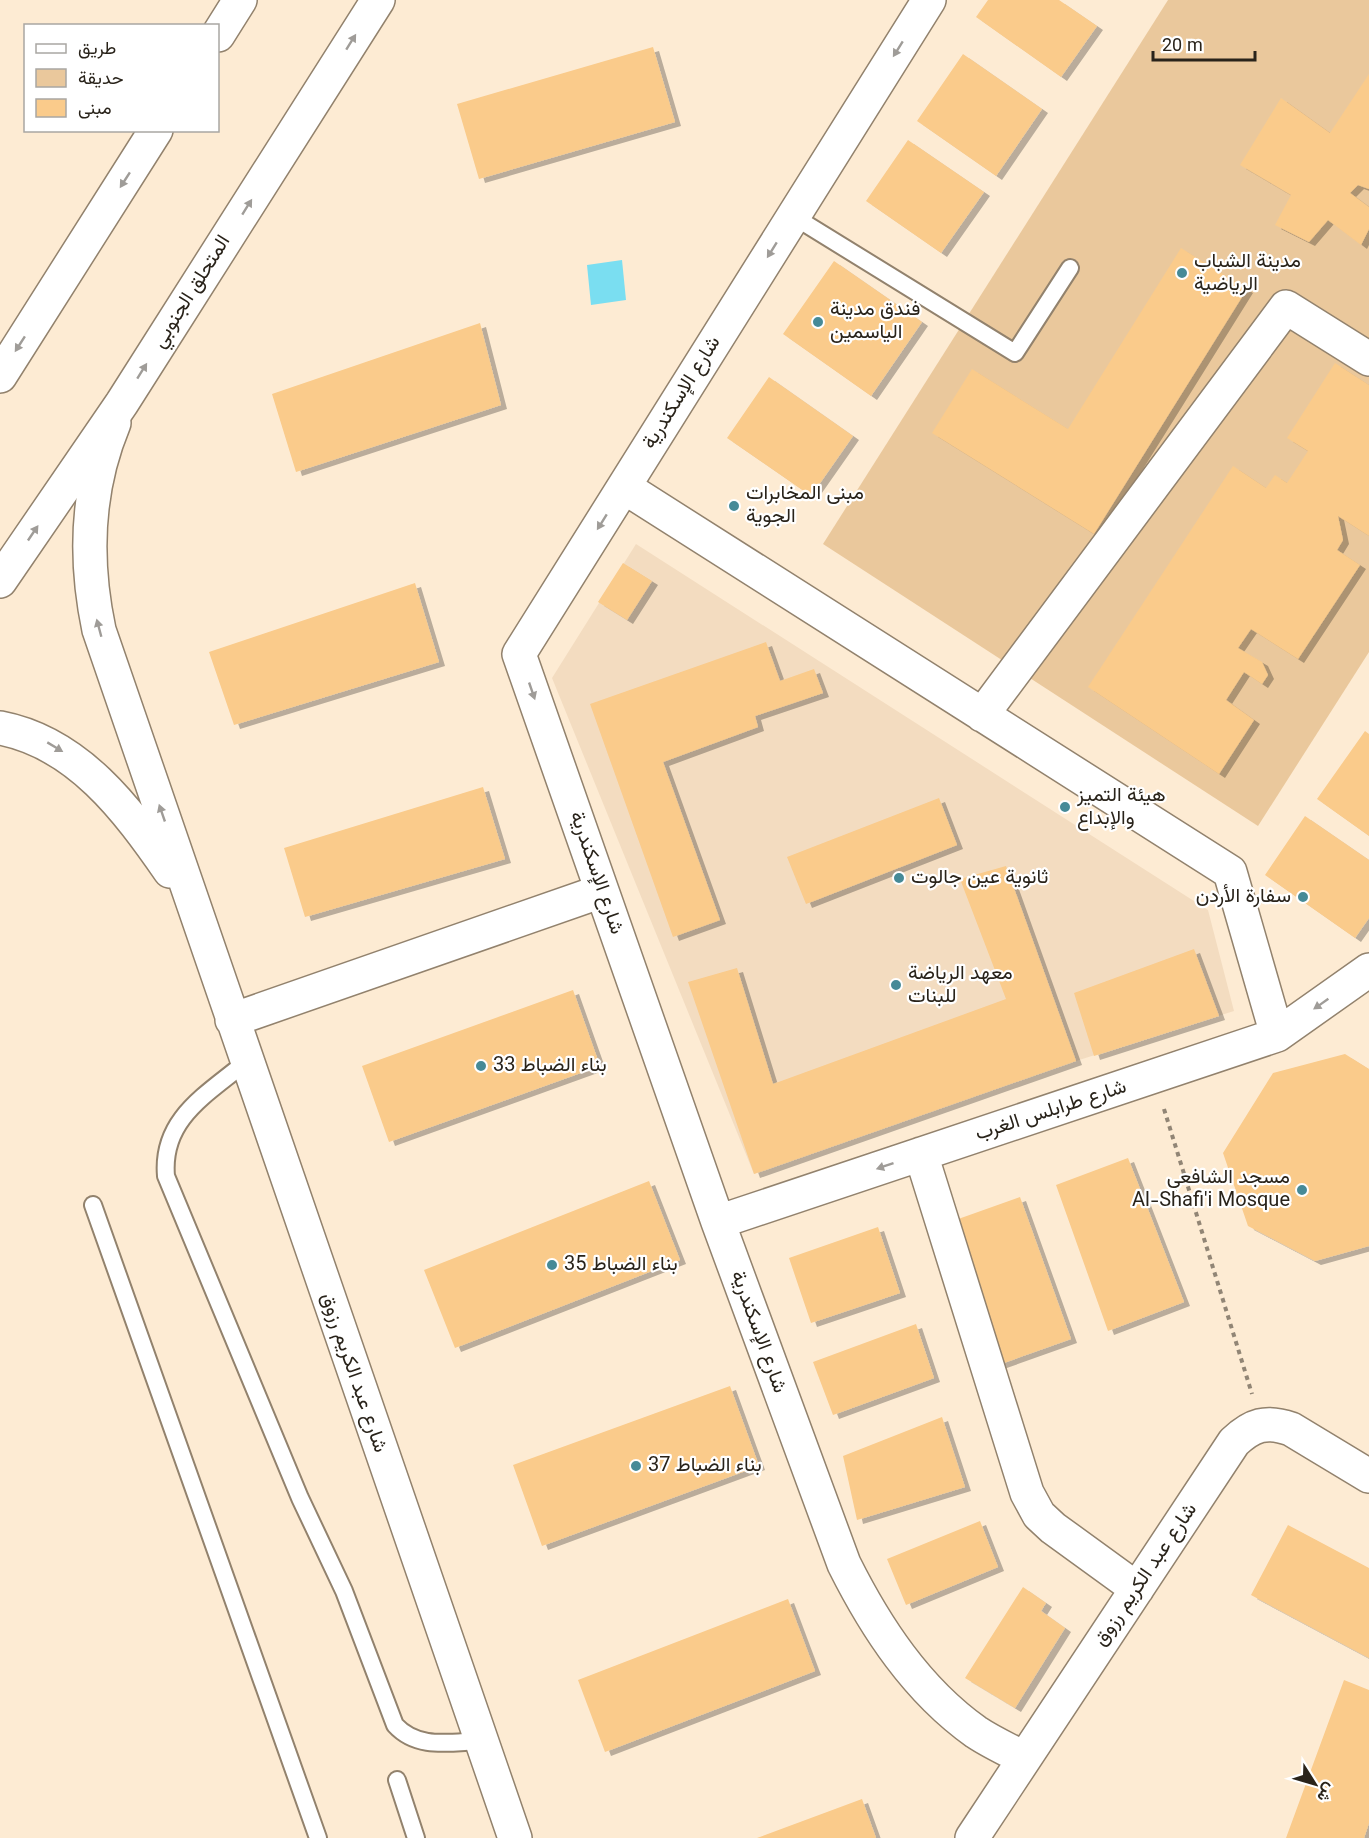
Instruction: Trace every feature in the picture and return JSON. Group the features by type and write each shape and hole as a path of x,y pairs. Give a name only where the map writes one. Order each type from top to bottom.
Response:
{"main road":[{"path":"219,32 240,0"},
{"name":"المتحلق الجنوبي","path":"0,581 122,402 378,0"},
{"name":"شارع الإسكندرية","path":"929,0 519,654 718,1222 840,1553 863,1603 906,1665 944,1704 976,1732 1024,1758"},
{"path":"0,376 155,132"},
{"path":"982,715 1286,307 1369,359"},
{"path":"122,402 99,465 92,498 89,564 92,598 99,630 194,908"},
{"path":"624,487 1230,872 1277,1035"},
{"path":"0,728 44,741 81,767 137,823 194,908"},
{"path":"232,1020 602,891"},
{"name":"شارع عبد الكريم رزوق","path":"194,908 515,1838"},
{"name":"شارع طرابلس الغرب","path":"718,1222 1277,1035 1369,970"},
{"path":"921,1154 1027,1493 1039,1515 1053,1528 1137,1589"},
{"path":"1261,1424 1277,1424 1291,1429 1369,1476"},
{"name":"شارع عبد الكريم رزوق","path":"972,1838 1234,1442 1247,1430 1261,1424"}],"lane":[{"path":"793,216 1016,353 1070,268"},
{"path":"247,1061 184,1115 174,1128 166,1152 166,1176 300,1498 344,1591 394,1725 410,1738 421,1742 481,1741"},
{"path":"93,1205 318,1838"},
{"path":"397,1780 416,1838"}],"path":[{"path":"1155,1077 1261,1424"}],"shaded area":[{"path":"636,544 1208,910 1234,1011 1076,1061 754,1174 552,678"}],"green space":[{"name":"مدينة الشباب الرياضية","path":"1168,0 1369,0 1369,652 1258,826 823,544"}],"water":[{"path":"622,260 626,300 591,305 587,265"}],"building":[{"path":"988,0 1059,0 1097,26 1061,77 976,17"},
{"path":"653,47 675,122 479,179 457,104"},
{"path":"963,54 1042,109 996,176 917,121"},
{"path":"1369,74 1369,189 1358,185 1350,193 1369,207 1369,229 1361,245 1328,220 1309,242 1275,225 1291,195 1240,165 1281,98 1330,133"},
{"path":"908,140 984,192 941,253 866,201"},
{"path":"1181,248 1247,289 1094,534 932,433 972,369 1068,429"},
{"path":"834,261 922,322 871,396 783,334"},
{"path":"480,323 501,405 296,472 272,394"},
{"path":"1335,363 1369,385 1369,536 1338,516 1343,540 1337,550 1360,565 1298,659 1251,629 1238,648 1262,662 1268,675 1262,684 1244,672 1226,700 1254,720 1219,774 1088,687 1233,466 1266,488 1275,475 1287,483 1308,451 1287,438"},
{"path":"769,377 853,436 811,496 727,438"},
{"path":"623,563 652,581 627,620 598,602"},
{"path":"415,583 439,662 234,725 209,652"},
{"path":"766,642 780,681 814,669 823,693 755,716 758,727 663,762 720,920 673,937 590,704"},
{"path":"1365,731 1369,734 1369,836 1317,799"},
{"path":"483,787 505,859 305,917 284,848"},
{"path":"939,798 957,845 806,904 787,857"},
{"path":"1305,816 1369,860 1369,918 1355,938 1265,875"},
{"path":"1006,866 1076,1061 754,1174 688,982 737,968 773,1084 1006,999 960,879"},
{"path":"1194,949 1219,1016 1094,1056 1074,993"},
{"name":"بناء الضباط 33","path":"573,990 600,1066 389,1142 362,1066"},
{"name":"مسجد الشافعي Al-Shafi'i Mosque","path":"1345,1054 1369,1069 1369,1246 1315,1261 1248,1226 1223,1153 1273,1073"},
{"path":"1128,1158 1184,1302 1108,1331 1056,1185"},
{"name":"بناء الضباط 35","path":"649,1181 680,1260 455,1348 424,1270"},
{"path":"1020,1197 1071,1339 998,1365 947,1223"},
{"path":"878,1227 900,1293 811,1323 789,1258"},
{"path":"916,1324 934,1378 833,1415 813,1362"},
{"name":"بناء الضباط 37","path":"730,1386 759,1466 542,1546 513,1465"},
{"path":"942,1417 965,1487 857,1520 843,1456"},
{"path":"980,1521 998,1567 906,1605 887,1559"},
{"path":"1288,1525 1369,1568 1369,1658 1251,1595"},
{"path":"1023,1587 1046,1603 1041,1611 1065,1628 1015,1708 965,1678"},
{"path":"788,1599 815,1671 605,1752 578,1680"},
{"path":"1344,1680 1369,1690 1369,1823 1364,1838 1286,1838"},
{"path":"862,1799 876,1838 757,1838"}],"place":[{"name":"مدينة الشباب الرياضية","path":"1182,273"},
{"name":"فندق مدينة الياسمين","path":"818,322"},
{"name":"مبنى المخابرات الجوية","path":"734,506"},
{"name":"هيئة التميز والإبداع","path":"1065,807"},
{"name":"ثانوية عين جالوت","path":"899,878"},
{"name":"سفارة الأردن","path":"1303,897"},
{"name":"معهد الرياضة للبنات","path":"896,985"},
{"name":"بناء الضباط 33","path":"481,1066"},
{"name":"مسجد الشافعي Al-Shafi'i Mosque","path":"1302,1190"},
{"name":"بناء الضباط 35","path":"552,1265"},
{"name":"بناء الضباط 37","path":"636,1466"}]}
